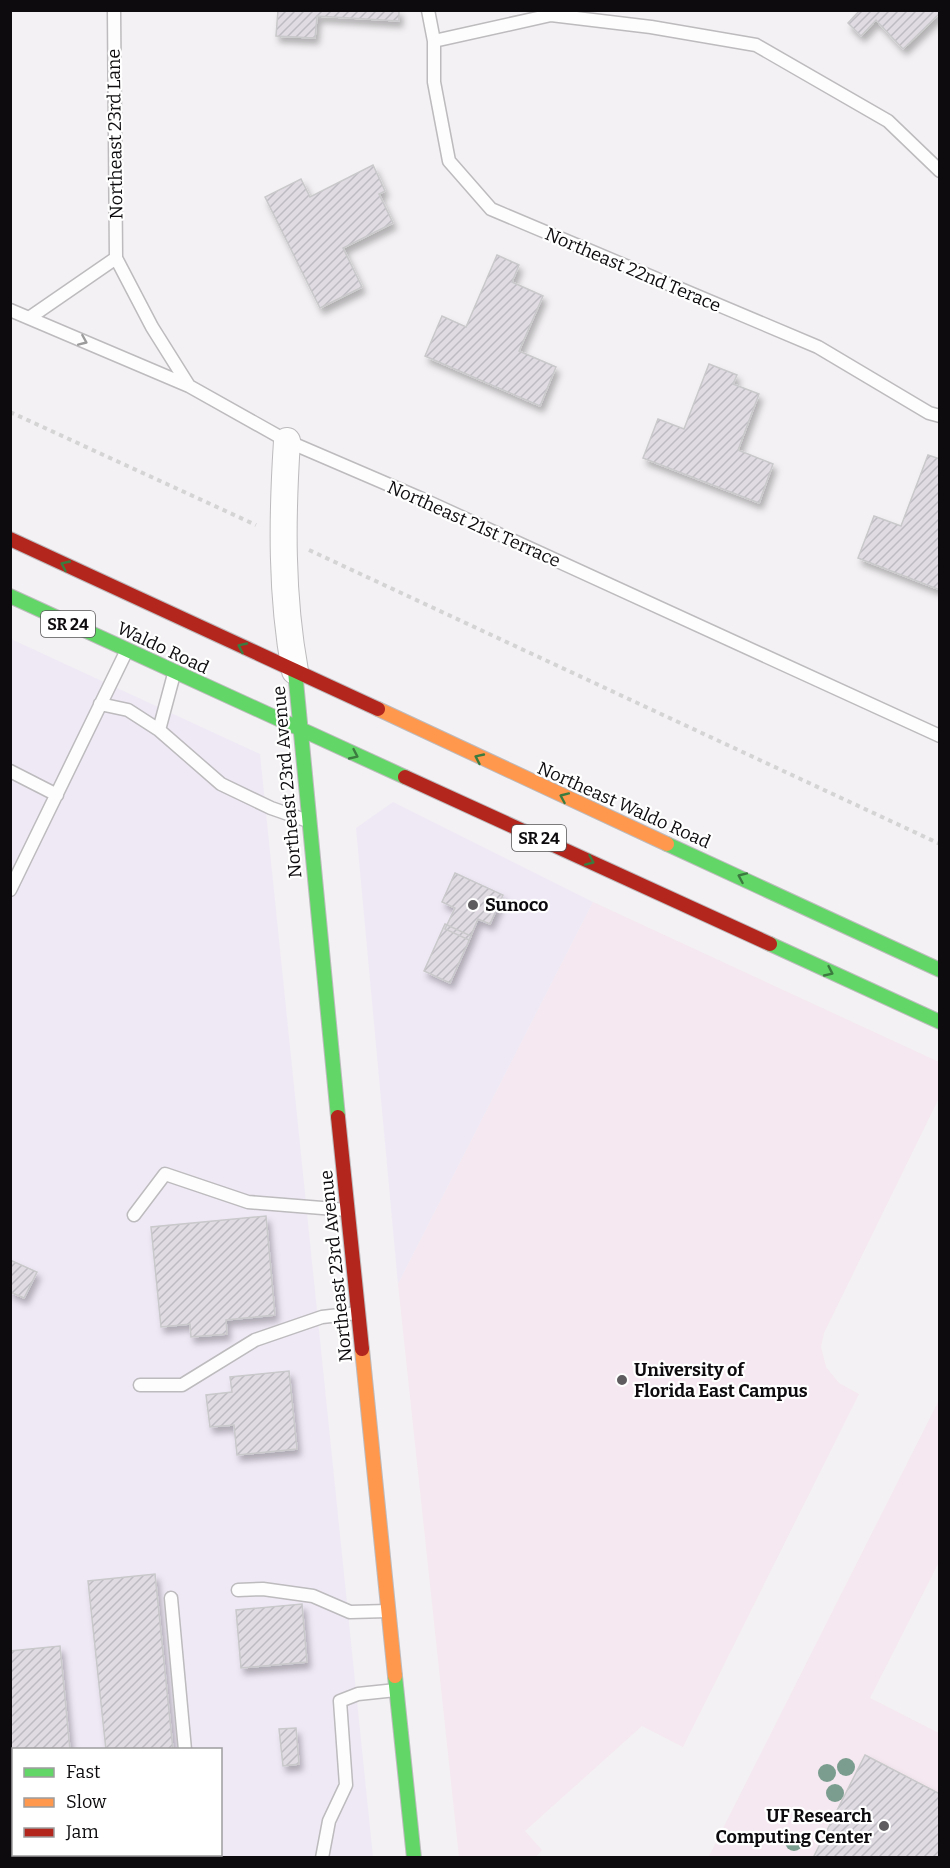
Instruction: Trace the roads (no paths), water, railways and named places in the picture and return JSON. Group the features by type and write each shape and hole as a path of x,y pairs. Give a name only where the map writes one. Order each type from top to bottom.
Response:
{"main road":[{"name":"Waldo Road","path":"10,539 295,671"},
{"name":"Waldo Road","path":"10,596 301,731"},
{"name":"Northeast 23rd Avenue","path":"295,671 414,1857"},
{"name":"Northeast Waldo Road","path":"295,671 532,783 795,901 939,970"},
{"name":"SR 24","path":"301,731 778,943 939,1022"},
{"path":"787,920 795,901"}],"street":[{"path":"287,441 283,537 290,643 295,671"}],"lane":[{"name":"Northeast 23rd Lane","path":"114,10 116,258 152,327 189,386"},
{"name":"Northeast 22nd Terace","path":"428,10 434,41 434,82 448,161 491,209 818,348 929,413 939,416"},
{"path":"434,41 551,15 651,27 756,45 888,121 939,171"},
{"path":"29,318 116,258"},
{"name":"Northeast 21st Terrace","path":"10,310 189,386 287,441 443,509 939,736"},
{"path":"10,890 126,651"},
{"path":"159,730 174,673"},
{"path":"100,704 128,711 159,730 221,784 271,808 309,822"},
{"path":"10,771 57,795"},
{"path":"134,1215 165,1174 248,1202 348,1210"},
{"path":"140,1384 182,1385 255,1340 322,1317 358,1313"},
{"path":"238,1590 263,1589 313,1596 350,1612 389,1611"},
{"path":"171,1598 185,1748"},
{"path":"322,1857 329,1821 346,1785 340,1701 358,1694 397,1690"}],"place":[{"name":"Sunoco","path":"473,905"},
{"name":"University of Florida East Campus","path":"622,1380"},
{"name":"UF Research Computing Center","path":"884,1826"}]}
